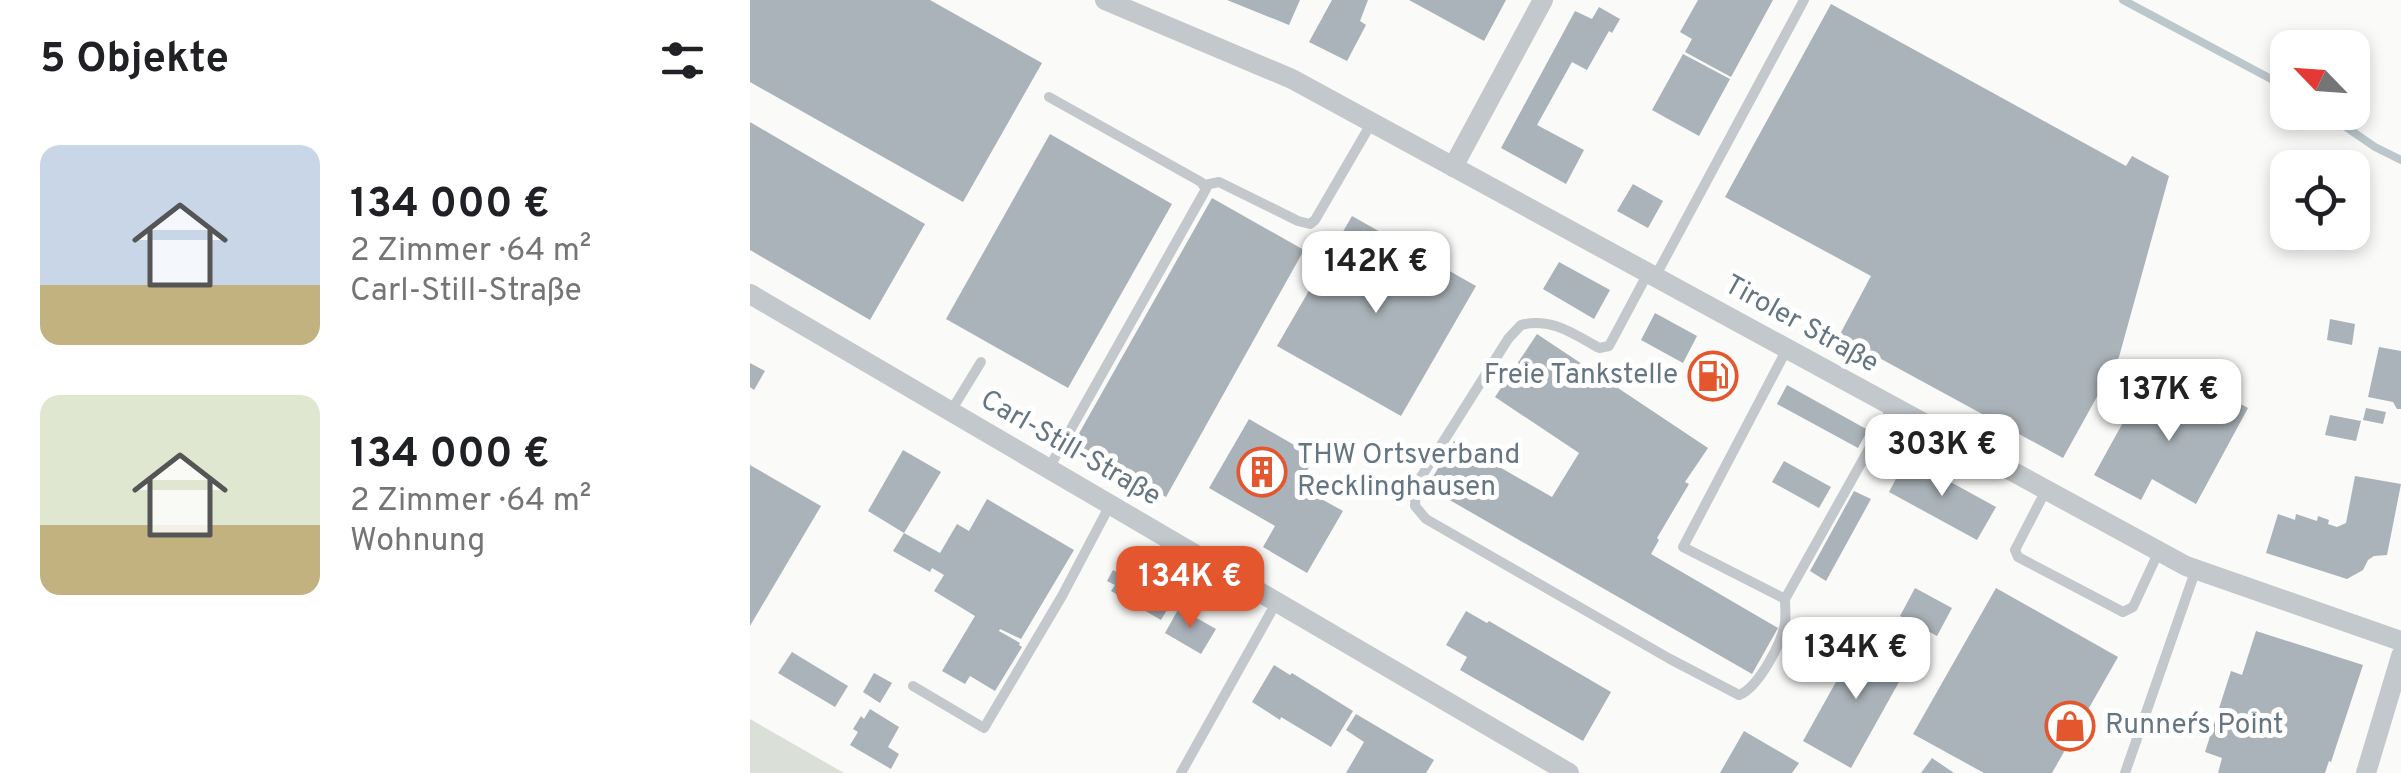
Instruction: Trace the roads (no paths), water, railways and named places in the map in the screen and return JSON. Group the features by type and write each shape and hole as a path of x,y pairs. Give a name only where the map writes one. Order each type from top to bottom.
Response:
{"street":[{"name":"Tiroler Straße","path":"1105,0 1143,7 1292,79 2196,570 2401,642"},
{"path":"1454,167 1542,0"},
{"name":"Carl-Still-Straße","path":"750,294 1569,773"},
{"path":"2366,773 2401,656"}],"lane":[{"path":"1804,0 1609,346 1599,348 1544,322 1521,324 1416,486 1415,506 1426,519 1465,543 1739,695 1750,689 1776,649 1785,624 1784,598 1893,406"},
{"path":"1050,98 1205,185 1219,182 1303,223 1315,220 1372,122"},
{"path":"1049,468 1205,194 1205,185"},
{"path":"1784,598 1683,547 1787,349"},
{"path":"951,411 981,362"},
{"path":"2046,490 2015,550 2018,557 2123,612 2134,607 2158,551"},
{"path":"913,686 984,728 1111,504"},
{"path":"2125,773 2196,570"},
{"path":"1181,773 1277,602"}],"waterway":[{"path":"2123,0 2270,78"},
{"path":"2350,130 2401,160"}],"place":[{"name":"Freie Tankstelle","path":"1713,376"},
{"name":"THW Ortsverband Recklinghausen","path":"1262,472"},
{"name":"Runner´s Point","path":"2070,726"}]}
